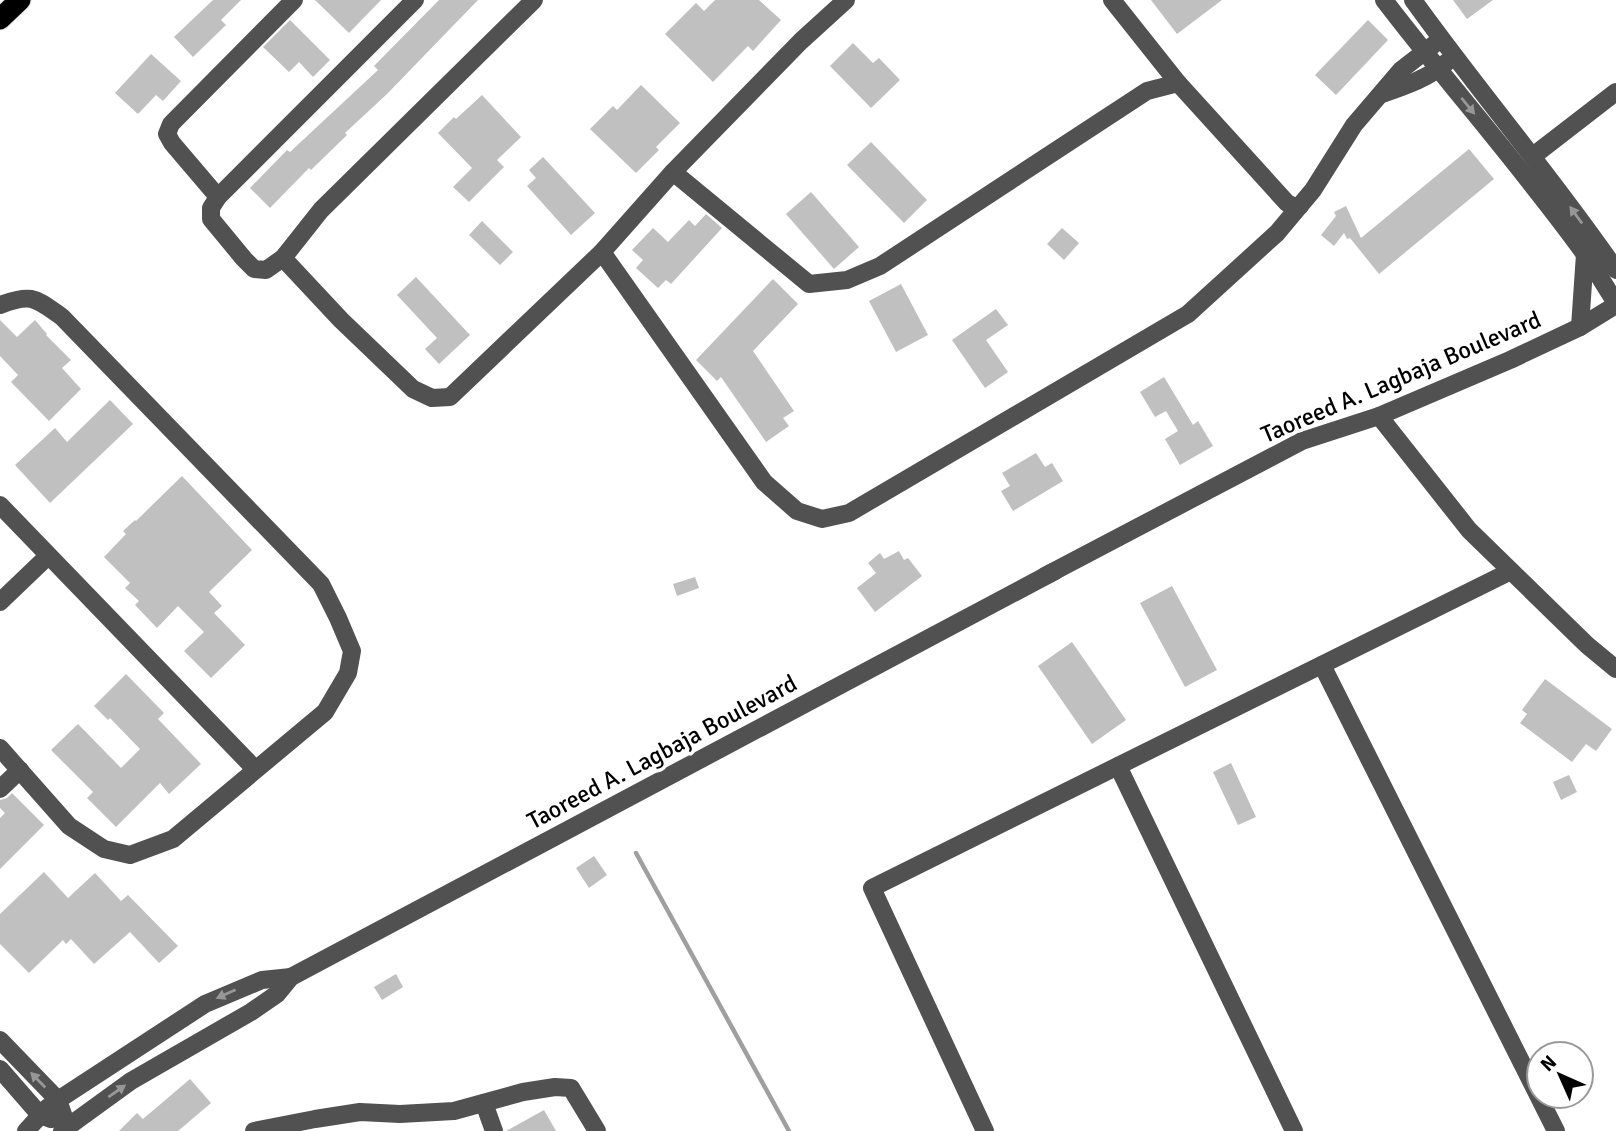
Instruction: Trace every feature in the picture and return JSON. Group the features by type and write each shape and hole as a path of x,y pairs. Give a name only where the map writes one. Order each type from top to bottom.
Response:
{"highway":[{"path":"0,19 19,1"}],"street":[{"path":"218,197 172,144 167,134 171,124 294,0"},
{"path":"415,0 218,197 211,208 211,219 254,269 266,270 284,258 321,210 534,0"},
{"path":"284,258 341,320 413,389 432,398 450,397 601,252 673,172 801,41 846,0"},
{"path":"1112,0 1178,83 1287,203 1300,206"},
{"path":"1384,0 1585,254 1616,304"},
{"path":"1413,0 1613,262"},
{"path":"601,252 764,482 796,511 822,519 849,513 1188,314 1277,233 1317,184 1354,125 1401,70 1441,39"},
{"path":"1381,95 1438,70 1455,55"},
{"path":"673,172 809,284 847,280 880,267 1147,91 1178,83"},
{"path":"1533,156 1616,92"},
{"path":"1580,327 1585,254"},
{"path":"0,305 19,298 38,300 62,317 321,584 352,651 348,673 325,712 173,839 130,855 104,849 69,826 0,748"},
{"name":"Taoreed A. Lagbaja Boulevard","path":"916,644 1302,441 1379,416 1510,360 1580,327 1616,304"},
{"path":"1379,416 1469,530 1587,645 1616,668"},
{"path":"0,505 255,769"},
{"path":"0,602 48,556"},
{"name":"Taoreed A. Lagbaja Boulevard","path":"64,1128 131,1081 251,1013 277,994 292,977 1055,571"},
{"path":"985,1131 872,888 1511,571"},
{"path":"1322,665 1556,1131"},
{"path":"1118,766 1294,1131"},
{"path":"0,789 20,771"},
{"name":"Taoreed A. Lagbaja Boulevard","path":"26,1131 58,1100 205,1004 262,980 292,977"},
{"path":"0,1040 58,1100 64,1128"},
{"path":"0,1069 40,1115 64,1128"},
{"path":"254,1131 360,1112 400,1114 454,1111 523,1092 555,1087 570,1088 597,1131"},
{"path":"484,1103 494,1131"}],"building":[{"path":"213,0 241,0 221,20 226,25 193,57 174,37"},
{"path":"315,0 381,0 349,33"},
{"path":"439,0 478,0 387,94 345,133 347,135 311,170 309,168 270,208 250,188 287,150 290,152 378,70 374,66"},
{"path":"715,0 759,0 781,20 753,51 748,46 713,82 665,34 696,3 704,11"},
{"path":"1151,0 1222,0 1177,34"},
{"path":"1453,0 1493,0 1467,19"},
{"path":"290,20 330,60 313,77 299,62 289,72 263,47"},
{"path":"1368,20 1388,40 1336,95 1315,75"},
{"path":"853,43 873,63 879,58 900,80 871,108 830,66"},
{"path":"151,54 181,81 163,101 156,95 138,114 115,93"},
{"path":"641,85 680,123 656,147 659,150 636,173 590,129 613,106 617,110"},
{"path":"482,95 521,137 497,160 504,167 469,202 453,187 472,168 438,133"},
{"path":"871,142 927,200 904,223 847,165"},
{"path":"1469,149 1494,179 1379,274 1344,233 1334,246 1321,235 1336,216 1334,212 1346,206 1361,238"},
{"path":"543,157 595,213 571,235 527,186 536,178 529,170"},
{"path":"811,192 859,247 834,269 786,214"},
{"path":"706,214 722,228 671,284 666,280 658,288 636,268 643,260 632,250 653,228 668,242 689,220 695,226"},
{"path":"482,221 513,252 500,265 469,235"},
{"path":"1062,228 1079,243 1064,260 1047,244"},
{"path":"416,277 470,335 439,364 425,349 437,338 397,295"},
{"path":"773,279 798,304 753,351 794,411 783,418 789,426 766,442 721,377 717,381 696,360"},
{"path":"901,284 928,335 896,352 869,301"},
{"path":"996,309 1008,325 986,340 1008,372 985,388 952,340"},
{"path":"0,320 17,337 35,320 71,360 62,368 81,389 49,421 11,382 18,375 0,356"},
{"path":"1164,377 1193,425 1198,421 1213,446 1180,465 1165,439 1178,431 1166,411 1155,417 1140,392"},
{"path":"110,400 133,424 50,503 15,465 55,428 67,442"},
{"path":"1036,453 1045,467 1052,463 1063,481 1013,511 1001,491 1010,486 1002,473"},
{"path":"182,476 252,550 209,592 222,606 214,613 245,645 211,678 184,651 204,632 178,606 157,628 135,605 139,601 125,588 130,583 104,557 126,534 123,531"},
{"path":"899,551 904,560 908,558 922,576 875,612 857,588 876,573 868,563 880,553 884,559"},
{"path":"695,577 699,588 677,596 673,584"},
{"path":"1172,586 1217,670 1185,687 1140,603"},
{"path":"1072,642 1126,720 1092,744 1038,666"},
{"path":"126,674 164,713 158,719 201,764 169,794 160,783 116,827 87,798 93,792 51,750 78,724 121,768 140,749 110,718 108,720 94,706"},
{"path":"1545,679 1612,729 1596,751 1586,744 1572,762 1520,723 1527,714 1522,710"},
{"path":"1231,763 1256,817 1238,825 1213,772"},
{"path":"1569,775 1577,792 1561,800 1553,782"},
{"path":"12,793 44,825 0,869 0,818 5,813 0,808 0,800"},
{"path":"594,856 607,875 589,888 576,868"},
{"path":"44,872 68,898 95,873 121,901 128,895 178,946 159,963 130,932 94,964 71,939 66,944 63,940 29,973 0,944 0,914"},
{"path":"396,974 403,987 382,1000 374,987"},
{"path":"190,1079 211,1103 178,1131 119,1131 137,1113 143,1119"},
{"path":"544,1110 556,1131 506,1131"}],"waterway":[{"path":"636,853 789,1131"}]}
